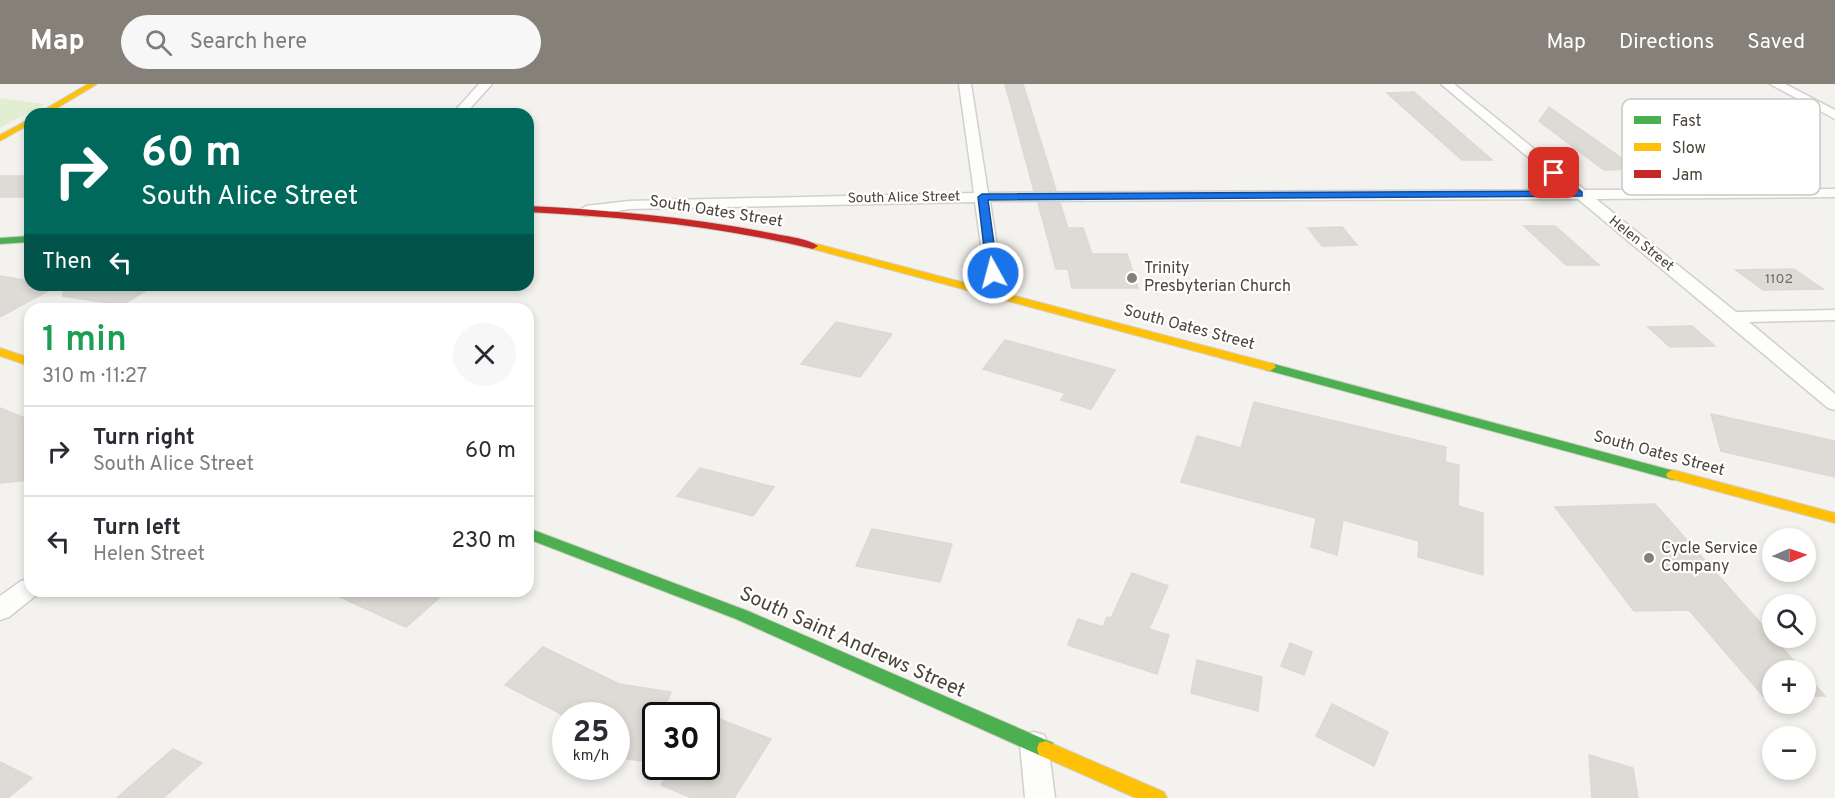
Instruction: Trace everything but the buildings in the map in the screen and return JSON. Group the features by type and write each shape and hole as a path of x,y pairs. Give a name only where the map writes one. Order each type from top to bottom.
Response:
{"main road":[{"path":"51,108 93,84"},
{"path":"0,138 24,124"},
{"name":"South Oates Street","path":"534,210 586,211 754,232 852,255 1835,518"},
{"path":"0,242 24,240"},
{"path":"0,352 24,360"},
{"name":"South Saint Andrews Street","path":"534,535 742,615 1157,798"}],"street":[{"path":"464,108 486,84"},
{"path":"965,84 993,273 986,291"},
{"name":"Helen Street","path":"1447,84 1578,194 1733,317 1835,405"},
{"path":"1776,84 1805,99"},
{"path":"1820,107 1835,115"},
{"name":"South Alice Street","path":"1820,193 1835,193"},
{"name":"South Alice Street","path":"586,211 629,205 982,197 1622,194"},
{"path":"1733,317 1835,315"},
{"path":"0,610 24,592"},
{"path":"1034,744 1040,798"}],"green space":[{"path":"0,98 44,104 37,108 24,108 24,115 0,128"}],"traffic: fast":[{"path":"0,241 24,239"},
{"path":"1270,367 1673,475"},
{"path":"534,535 742,615 1046,749"}],"traffic: slow":[{"path":"51,108 93,84"},
{"path":"0,138 24,124"},
{"path":"813,246 1270,367"},
{"path":"0,352 24,360"},
{"path":"1673,475 1835,518"},
{"path":"1046,749 1157,798"}],"traffic: jam":[{"path":"534,209 600,213 707,224 813,246"}],"place":[{"name":"Trinity Presbyterian Church","path":"1132,278"},
{"name":"Cycle Service Company","path":"1649,558"}],"route":[{"path":"993,273 982,197 1578,194 1554,173"}]}
